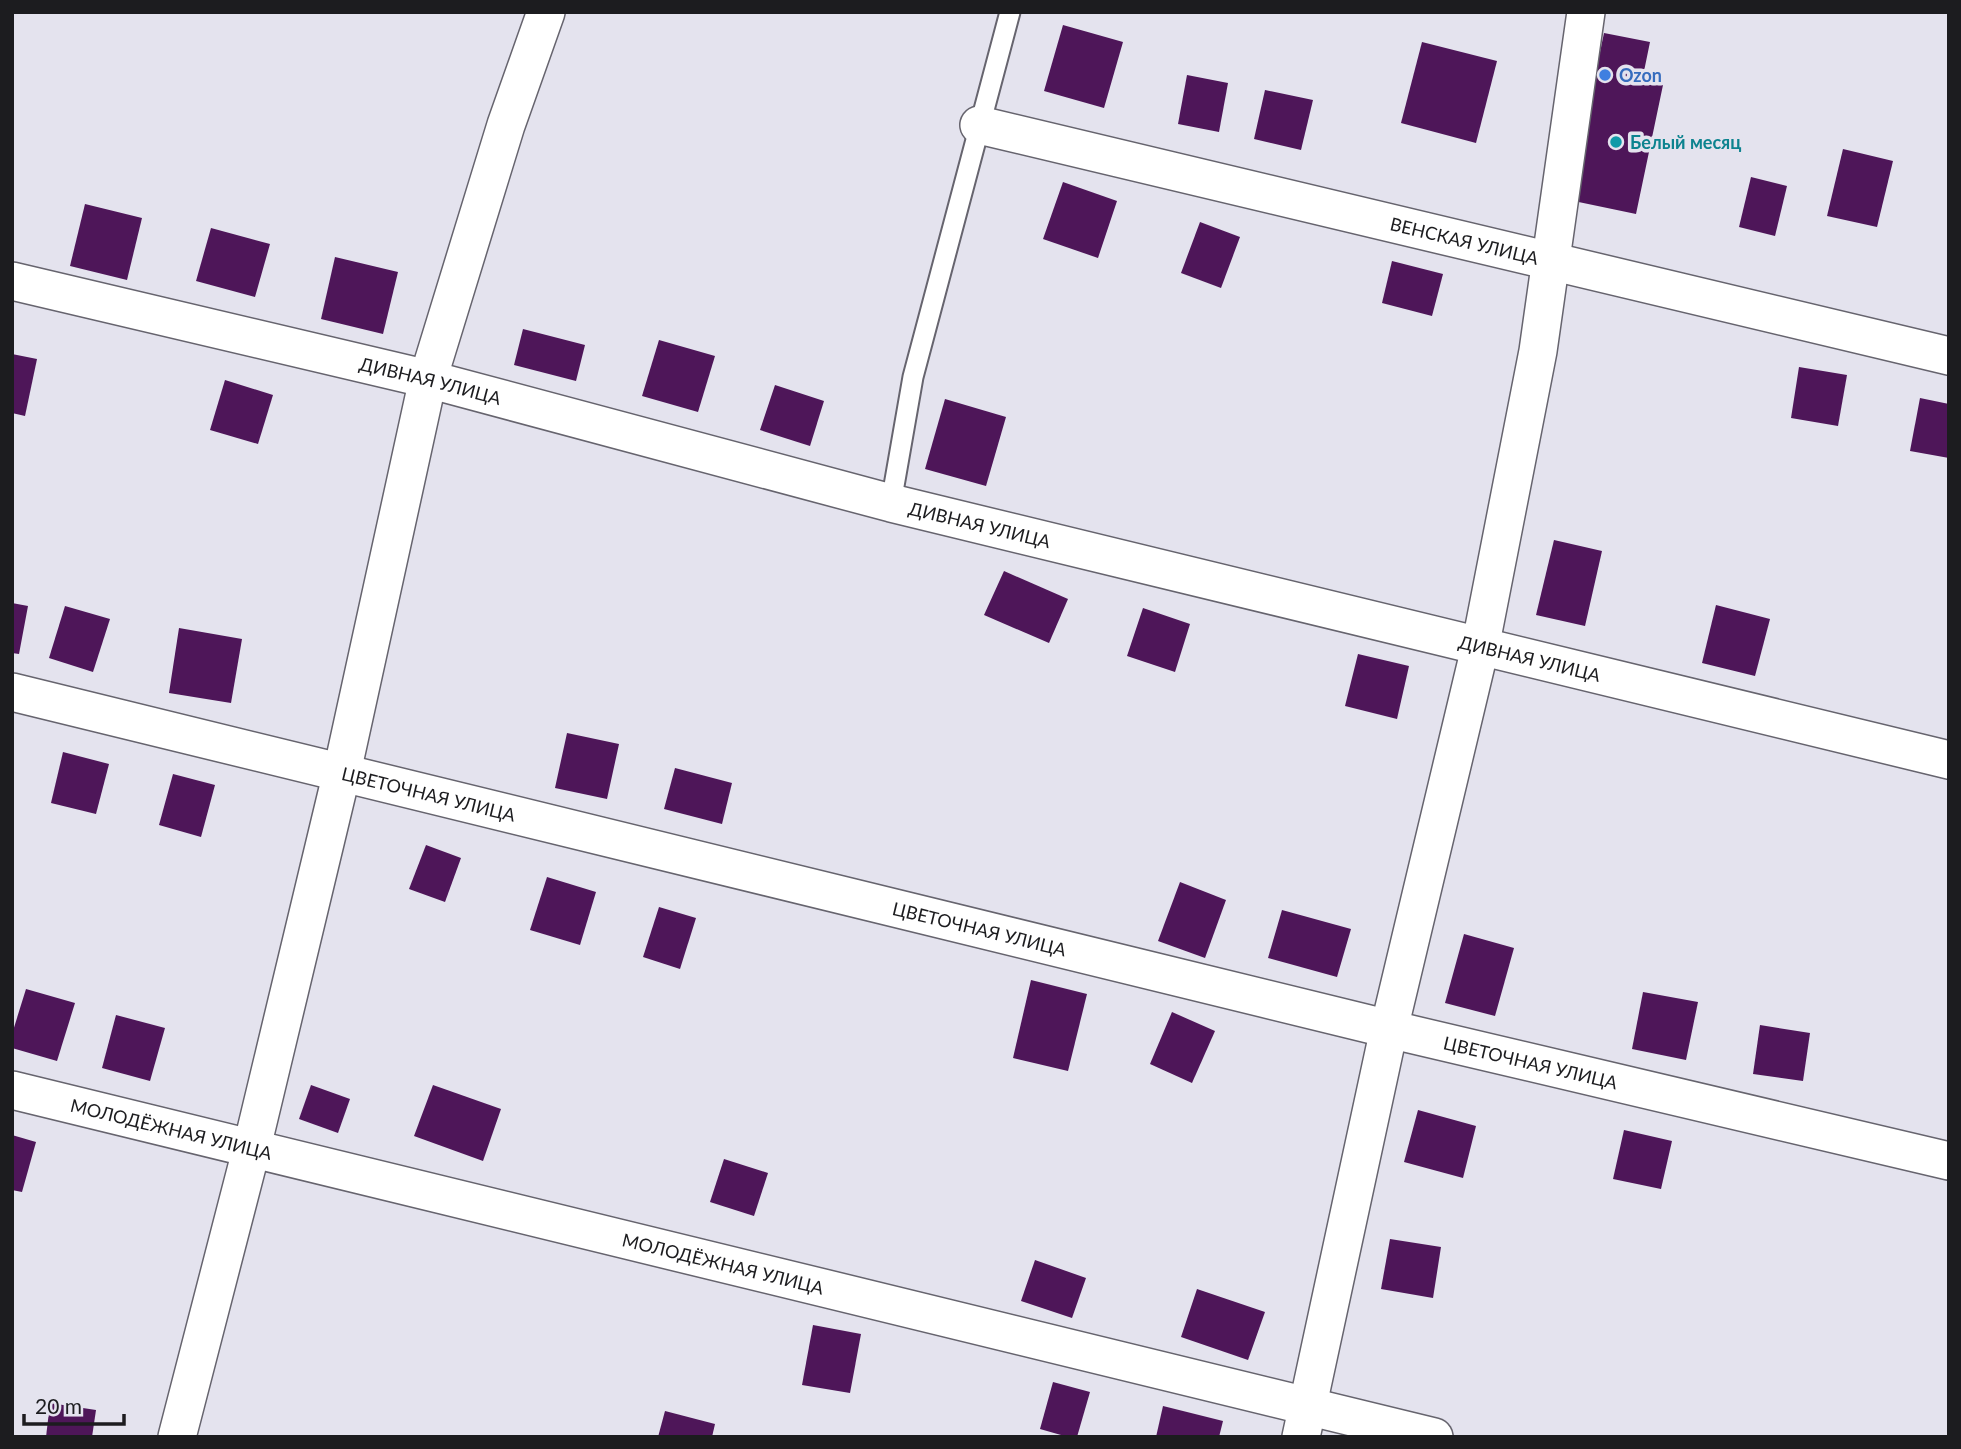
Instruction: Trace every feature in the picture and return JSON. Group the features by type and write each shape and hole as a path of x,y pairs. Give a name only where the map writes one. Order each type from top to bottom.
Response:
{"street":[{"path":"177,1437 252,1147 341,772 428,379 506,125 545,12"},
{"path":"1304,1421 1389,1029 1480,648 1552,262 1586,12"},
{"name":"ВЕНСКАЯ УЛИЦА","path":"979,125 1949,356"},
{"name":"ДИВНАЯ УЛИЦА","path":"12,281 428,379 891,503 1949,760"},
{"name":"ЦВЕТОЧНАЯ УЛИЦА","path":"12,692 1389,1029 1949,1161"},
{"name":"МОЛОДЁЖНАЯ УЛИЦА","path":"12,1090 252,1147 1304,1421 1434,1437"}],"lane":[{"path":"891,503 913,377 1010,12"}],"building":[{"path":"1063,25 1123,42 1104,108 1044,91"},
{"name":"Белый месяц","path":"1604,33 1650,42 1642,81 1663,85 1636,214 1569,200"},
{"path":"1422,42 1497,61 1476,143 1401,123"},
{"path":"1187,75 1228,83 1219,132 1178,124"},
{"path":"1265,90 1313,100 1301,150 1254,139"},
{"path":"1843,149 1893,161 1877,227 1827,216"},
{"path":"1751,177 1787,186 1775,236 1739,227"},
{"path":"1063,182 1117,201 1098,258 1043,239"},
{"path":"85,204 142,218 127,280 70,266"},
{"path":"1200,222 1240,237 1221,288 1181,273"},
{"path":"211,228 270,244 255,297 196,281"},
{"path":"335,257 398,272 383,334 321,319"},
{"path":"1392,261 1443,274 1432,316 1382,303"},
{"path":"523,329 585,345 576,381 514,365"},
{"path":"659,340 715,356 698,412 642,396"},
{"path":"12,354 37,359 25,416 12,413"},
{"path":"1799,367 1847,375 1838,426 1791,418"},
{"path":"225,380 273,395 258,444 210,430"},
{"path":"775,385 824,401 810,446 760,430"},
{"path":"1920,398 1949,404 1949,458 1910,451"},
{"path":"945,399 1006,417 986,486 925,469"},
{"path":"1554,540 1602,551 1585,626 1536,615"},
{"path":"1004,571 1068,599 1049,643 984,615"},
{"path":"12,603 28,606 19,654 12,653"},
{"path":"1716,605 1770,619 1755,676 1702,663"},
{"path":"65,606 110,619 93,672 49,658"},
{"path":"1143,608 1190,624 1175,672 1127,656"},
{"path":"179,628 242,639 231,703 169,693"},
{"path":"1358,654 1409,666 1397,719 1345,706"},
{"path":"567,733 619,744 607,799 555,788"},
{"path":"63,752 109,764 96,814 51,803"},
{"path":"675,768 732,783 722,824 664,809"},
{"path":"173,774 215,785 201,837 159,825"},
{"path":"426,845 461,858 445,902 409,889"},
{"path":"547,877 596,892 580,945 530,930"},
{"path":"1180,882 1226,900 1205,958 1158,941"},
{"path":"659,907 696,918 680,969 643,957"},
{"path":"1282,910 1351,929 1337,977 1268,958"},
{"path":"1464,934 1514,948 1495,1016 1445,1003"},
{"path":"1031,980 1087,994 1068,1071 1013,1058"},
{"path":"26,989 75,1003 57,1061 12,1048 12,1034"},
{"path":"1643,992 1698,1002 1686,1060 1632,1049"},
{"path":"1172,1012 1215,1031 1192,1083 1150,1064"},
{"path":"116,1015 165,1028 150,1081 102,1068"},
{"path":"1760,1025 1810,1033 1803,1081 1753,1074"},
{"path":"311,1085 350,1099 338,1133 299,1119"},
{"path":"433,1085 501,1109 483,1161 414,1136"},
{"path":"1418,1110 1476,1126 1463,1178 1404,1162"},
{"path":"1624,1130 1672,1141 1661,1189 1613,1179"},
{"path":"12,1135 36,1142 22,1192 12,1190"},
{"path":"724,1159 768,1173 754,1216 710,1202"},
{"path":"1390,1239 1441,1247 1433,1298 1381,1289"},
{"path":"1035,1260 1086,1278 1072,1318 1021,1301"},
{"path":"1197,1289 1265,1312 1248,1360 1181,1337"},
{"path":"813,1325 861,1334 850,1393 802,1385"},
{"path":"1053,1382 1090,1392 1077,1437 1040,1429"},
{"path":"50,1403 96,1410 92,1437 46,1437"},
{"path":"1163,1406 1223,1421 1219,1437 1156,1437"},
{"path":"665,1411 715,1424 712,1437 658,1437"}],"place":[{"name":"Ozon","path":"1605,75"},
{"name":"Белый месяц","path":"1616,142"}]}
